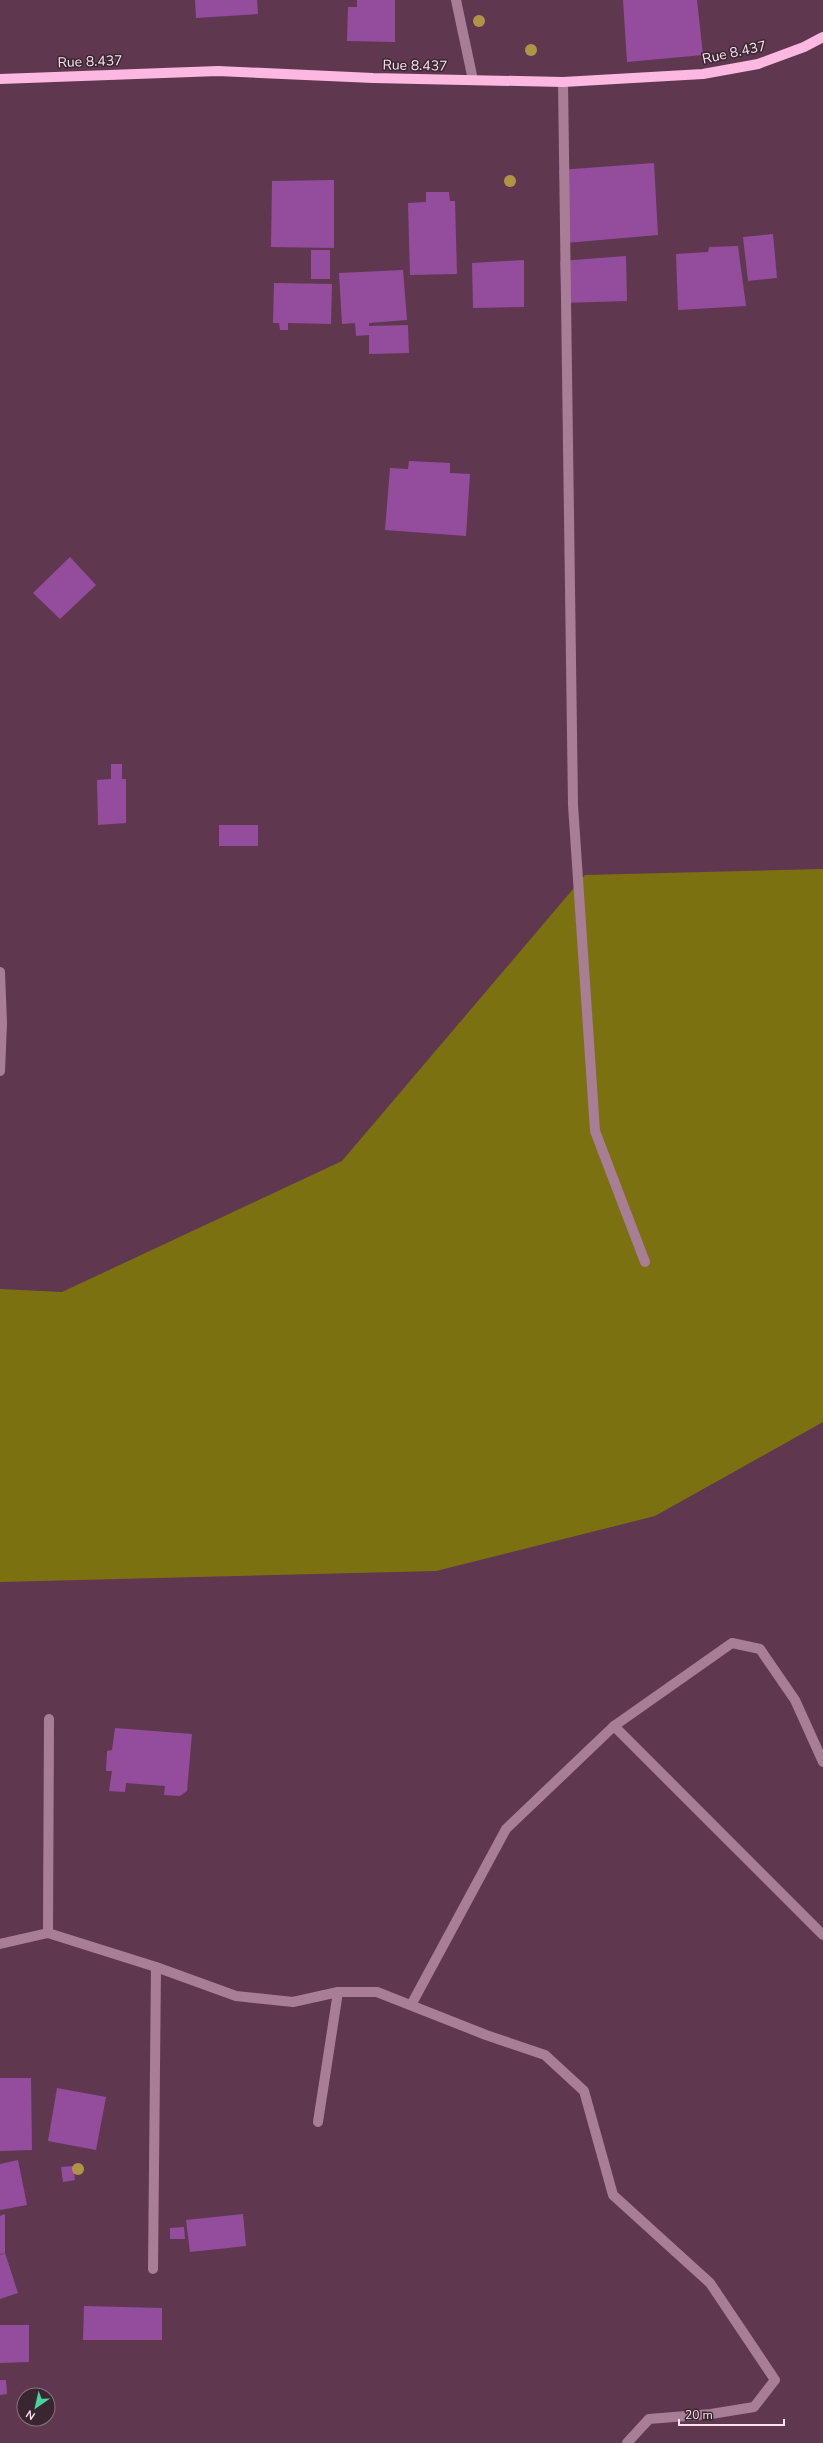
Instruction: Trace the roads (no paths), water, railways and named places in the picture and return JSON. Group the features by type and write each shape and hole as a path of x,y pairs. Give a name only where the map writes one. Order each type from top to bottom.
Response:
{"main road":[{"name":"Rue 8.437","path":"0,78 218,71 563,82 703,74 758,64 804,47 823,37"}],"street":[{"path":"456,0 473,80"},
{"path":"563,82 573,805 595,1131 645,1262"},
{"path":"0,972 2,1023 0,1071"},
{"path":"411,2005 506,1829 614,1726 732,1643 760,1649 795,1700 823,1762"},
{"path":"48,1933 49,1719"},
{"path":"614,1726 823,1935"},
{"path":"0,1944 48,1933 156,1967 236,1996 293,2002 338,1992 378,1992 545,2055 584,2091 613,2195 710,2283 775,2380 754,2407 711,2414 649,2419 627,2443"},
{"path":"153,2270 156,1967"},
{"path":"318,2122 338,1992"}]}
